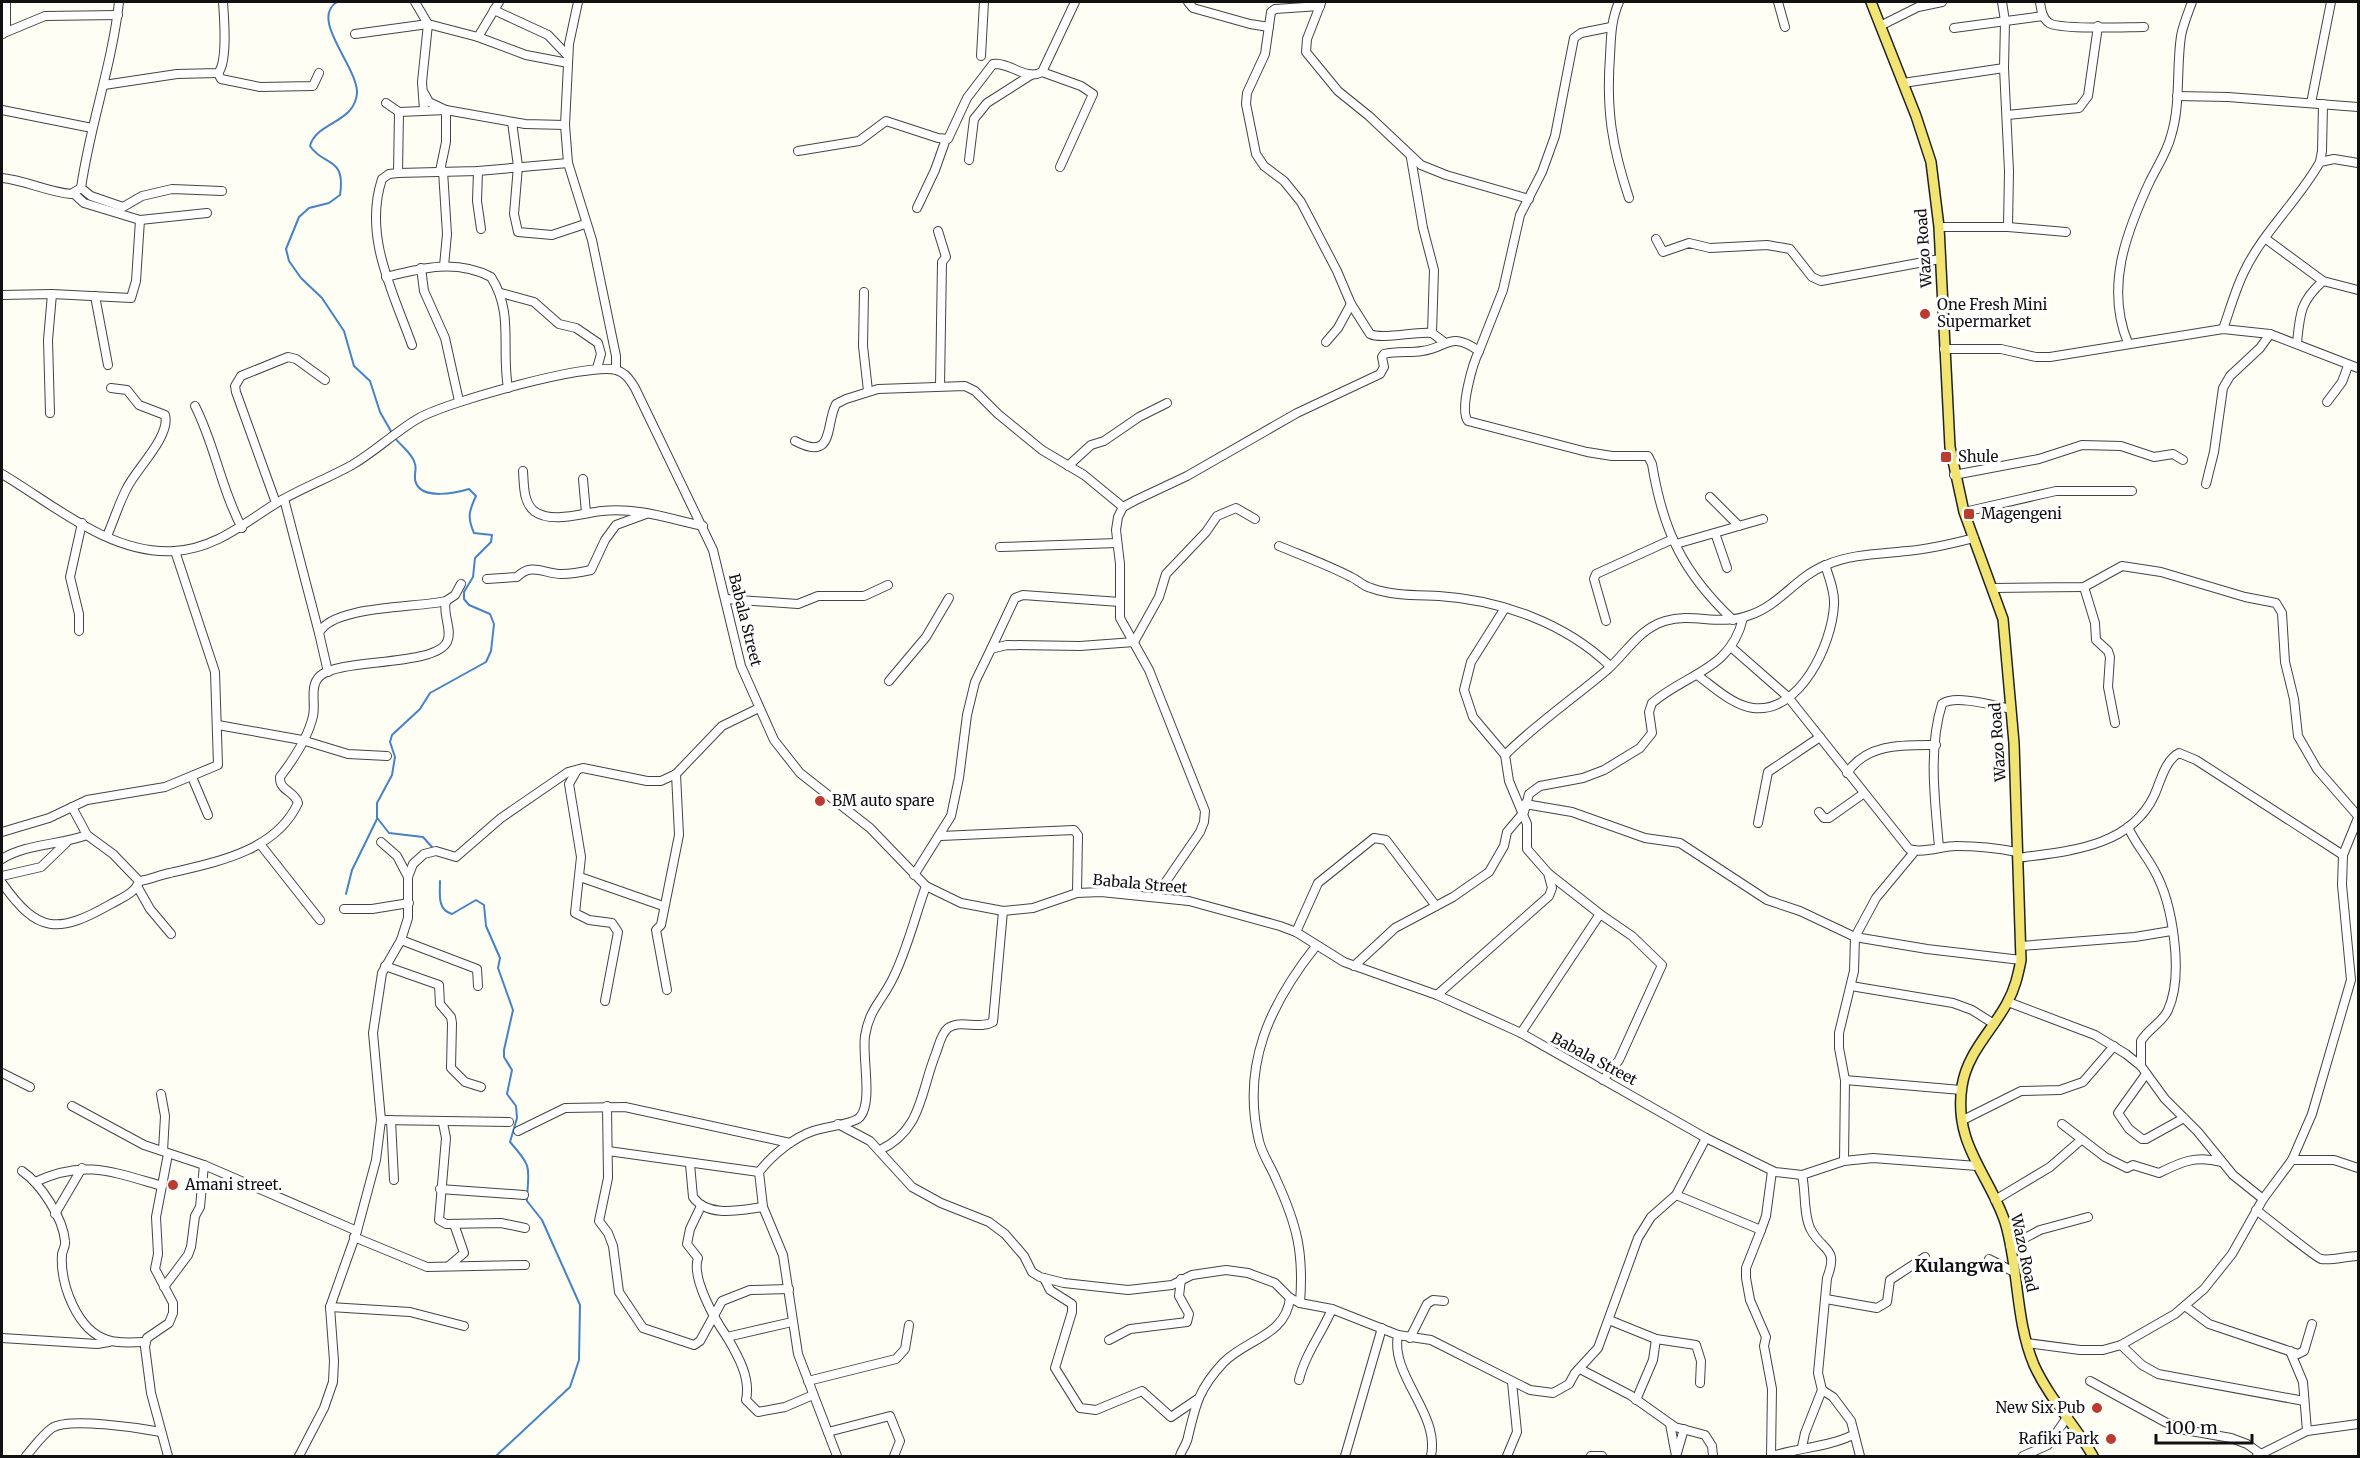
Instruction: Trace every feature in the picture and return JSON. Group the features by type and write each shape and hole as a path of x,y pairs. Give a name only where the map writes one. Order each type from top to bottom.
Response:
{"main road":[{"name":"Wazo Road","path":"1871,2 1882,25 1931,162 1939,227 1944,349 1954,475 1964,512 2003,619 2011,709 2021,960 2018,977 2008,1002 1968,1064 1961,1090 1965,1139 2004,1221 2027,1342 2045,1386 2068,1416 2093,1456"}],"street":[{"path":"6,2 3,34 45,16 118,15"},
{"path":"2,178 17,180 59,193 73,193 81,188 92,128 114,47 119,2"},
{"path":"218,73 221,70 224,47 223,2"},
{"path":"415,2 428,24 423,91 424,110"},
{"path":"478,37 499,2"},
{"path":"2,474 107,536 154,551 197,548 242,528 276,503 382,446 417,419 459,401 597,368 616,370 616,356 592,240 585,224 568,163 565,125 568,60 578,2"},
{"path":"981,56 984,2"},
{"path":"1042,72 1075,2"},
{"path":"1188,2 1193,8 1269,27"},
{"path":"1619,2 1611,27 1609,126 1614,153 1629,198"},
{"path":"1778,2 1785,27"},
{"path":"1882,25 1918,7 1942,2"},
{"path":"2002,2 2005,21 2008,227"},
{"path":"2040,2 2043,16 2049,22 2061,26 2144,27"},
{"path":"2128,343 2121,324 2117,297 2118,269 2131,225 2171,138 2177,96 2181,35 2192,2"},
{"path":"2312,103 2331,2"},
{"path":"1444,342 1432,333 1373,336 1351,304 1338,271 1301,202 1284,181 1264,166 1256,154 1246,104 1248,93 1265,54 1272,12 1275,9 1321,4 1306,45 1309,59 1338,91 1375,121 1411,158 1446,175 1529,199"},
{"path":"494,10 548,35 568,60"},
{"path":"1954,28 2043,16"},
{"path":"355,34 428,24 478,37 526,55 568,60"},
{"path":"2007,115 2079,108 2088,96 2098,26"},
{"path":"1611,27 1581,33 1574,38 1555,136 1542,172 1520,215 1503,290 1468,386 1466,419 1587,452 1612,456 1648,456 1652,464 1659,506 1674,542 1703,591 1733,620"},
{"path":"917,208 935,170 946,139 950,136 967,98 993,64 1001,64 1031,75"},
{"path":"1903,83 2004,68"},
{"path":"969,160 974,119 987,103 1031,75 1042,72 1081,86 1093,94 1060,167"},
{"path":"104,85 177,74 218,73"},
{"path":"218,73 221,79 268,87 313,86 319,74"},
{"path":"423,91 429,102 446,110"},
{"path":"2177,96 2358,107"},
{"path":"386,104 399,112 446,110 512,122 565,125"},
{"path":"2223,329 2244,272 2302,193 2320,162 2323,104"},
{"path":"2,110 92,128"},
{"path":"444,266 447,234 442,171 446,142 446,110"},
{"path":"398,173 399,112"},
{"path":"512,122 518,166 514,214 520,233 552,236 585,224"},
{"path":"798,151 859,141 885,122 946,139"},
{"path":"1411,158 1419,207 1434,270 1432,333"},
{"path":"2320,162 2334,159 2358,163"},
{"path":"412,345 386,277 384,259 375,234 376,206 382,179 389,174 398,173 478,171 568,163"},
{"path":"478,171 477,201 481,229"},
{"path":"81,188 91,196 123,207 142,196 172,189 222,191"},
{"path":"73,193 84,203 140,220 207,213"},
{"path":"2,295 52,294 129,298 133,296 140,220"},
{"path":"1939,227 2008,227 2066,232"},
{"path":"938,231 946,257 942,262 940,386"},
{"path":"1656,238 1663,252 1689,243 1710,248 1767,246 1790,249 1812,277 1821,281 1940,259"},
{"path":"2266,239 2323,280 2358,290"},
{"path":"386,277 421,268 444,266 457,266 482,272 491,277 504,302 504,359 508,388"},
{"path":"421,268 424,291 438,317 445,338 459,401"},
{"path":"2296,343 2300,308 2306,297 2323,280"},
{"path":"2348,287 2358,282"},
{"path":"864,292 863,346 868,391"},
{"path":"501,293 534,302 559,324 576,328 598,344 602,354 597,368"},
{"path":"50,413 48,340 52,294"},
{"path":"95,296 108,365"},
{"path":"1326,342 1338,328 1351,304"},
{"path":"1944,349 2001,349 2036,357 2050,357 2223,329 2270,334 2358,368"},
{"path":"2206,484 2214,452 2223,388 2230,376 2260,348 2270,334"},
{"path":"1156,896 1200,832 1204,811 1149,670 1120,618 1116,524 1123,507 1187,476 1297,413 1373,378 1382,371 1384,354 1431,350 1444,342 1461,341 1479,351"},
{"path":"276,503 236,392 236,381 241,376 288,357 296,359 325,380"},
{"path":"2327,402 2342,382 2348,366"},
{"name":"Babala Street","path":"616,370 626,375 635,388 703,526 713,550 741,666 774,740 800,773 870,828 926,886 961,903 1003,911 1033,909 1077,893 1156,896 1223,909 1296,932 1354,966 1437,995 1521,1033 1550,1052 1706,1138 1772,1170 1802,1174 1844,1161 1899,1159 1977,1166"},
{"path":"795,441 811,447 824,443 831,433 837,405 868,391 893,388 929,389 952,384 975,390 998,414 1042,450 1098,485 1123,507"},
{"path":"107,536 127,486 160,437 166,423 165,414 139,405 127,390 111,388"},
{"path":"1068,466 1091,445 1104,441 1139,417 1167,403"},
{"path":"195,406 208,431 230,506 242,528"},
{"path":"1954,475 2021,463 2091,445 2121,446 2154,457 2173,454 2183,460"},
{"path":"523,471 526,497 536,512 557,516 622,510 648,513 703,526"},
{"path":"583,478 586,513"},
{"path":"1964,512 2056,491 2132,491"},
{"path":"1710,497 1739,526"},
{"path":"284,499 328,672"},
{"path":"1134,642 1159,597 1160,586 1166,573 1206,532 1217,516 1236,508 1255,519"},
{"path":"487,579 517,578 524,571 531,569 547,569 563,574 591,570 605,540 616,525 648,513"},
{"path":"1606,621 1594,579 1596,574 1674,542 1763,519"},
{"path":"79,631 79,614 70,577 82,523"},
{"path":"1715,533 1727,568"},
{"path":"1505,755 1610,666 1634,640 1662,621 1677,617 1719,622 1743,618 1773,604 1805,577 1826,565 1865,555 1942,547 1974,538"},
{"path":"1000,547 1117,543"},
{"path":"1279,546 1371,588 1409,596 1472,600 1504,608 1569,635 1610,666"},
{"path":"2,832 49,818 87,800 134,794 192,777 218,765 214,672 175,551"},
{"path":"1697,675 1741,705 1754,708 1768,706 1788,697 1809,678 1818,664 1832,624 1835,603 1826,565"},
{"path":"1993,588 2084,587 2112,569 2122,566 2134,567 2276,603 2282,613 2285,662 2294,699 2298,736 2317,769 2358,817 2343,855 2343,896 2351,980 2312,1114 2292,1160 2262,1198 2232,1254 2204,1289 2185,1306 2121,1345 2103,1350 2080,1350 2027,1342"},
{"path":"319,633 322,626 337,619 376,610 446,601 454,595 461,584"},
{"path":"726,599 798,604 818,596 864,596 888,585"},
{"path":"2084,587 2095,623 2096,640 2108,651 2110,657 2108,687 2115,723"},
{"path":"914,875 941,836 955,802 967,715 975,682 1015,598 1023,595 1120,602"},
{"path":"889,681 926,637 949,598"},
{"path":"2,883 32,918 46,923 64,924 85,918 138,884 215,862 260,844 276,833 292,816 298,803 296,796 283,787 280,777 313,716 317,681 328,672 419,657 443,646 448,635 444,614 446,601"},
{"path":"1504,608 1471,662 1464,690 1473,717 1505,755 1509,781 1515,796 1525,804 1572,812 1645,838 1680,843 1767,900 1800,910 1855,937 1927,949 2021,960"},
{"path":"1354,966 1395,928 1436,906 1489,872 1504,846 1507,832 1539,786 1583,778 1604,771 1632,754 1652,733 1649,712 1652,703 1718,662 1731,647 1743,618"},
{"path":"991,649 1007,645 1080,646 1134,642"},
{"path":"1731,647 1788,697 1904,845 1916,851 1939,847 1979,847 2018,855 2072,851 2092,845 2128,827 2153,799 2174,755 2184,754 2343,855"},
{"path":"1939,847 1935,804 1936,745 1941,710 1945,702 1976,702 2011,709"},
{"path":"408,877 417,859 424,854 436,851 456,857 559,776 578,769 600,770 654,782 676,774 722,726 759,708"},
{"path":"218,725 302,740 348,754 387,756"},
{"path":"1758,823 1764,780 1768,772 1779,762 1820,737"},
{"path":"1847,773 1861,757 1882,748 1936,745"},
{"path":"578,769 568,784 581,857 575,913 589,920 612,923 618,932 605,1001"},
{"path":"667,990 656,930 661,925 663,906 679,836 676,774"},
{"path":"192,777 208,815"},
{"path":"1819,812 1824,818 1829,818 1863,794"},
{"path":"1515,796 1525,804 1527,849 1548,873 1632,936 1662,965 1619,1060 1604,1080"},
{"path":"72,807 87,835 113,854 138,884 150,909 171,934"},
{"path":"2128,827 2160,883 2171,931 2176,973 2175,991 2167,1013 2141,1041 2141,1066"},
{"path":"941,836 1074,830 1078,835 1077,893"},
{"path":"2,860 17,851 67,843 87,835"},
{"path":"1296,932 1318,883 1374,838 1386,840 1436,906"},
{"path":"2348,838 2358,842"},
{"path":"299,1456 324,1408 333,1382 334,1361 330,1307 356,1234 376,1161 381,1120 373,1033 377,994 386,966 400,940 409,903 408,877 397,856 381,842"},
{"path":"2,876 41,867 67,843"},
{"path":"260,844 320,920"},
{"path":"1844,1161 1845,1080 1839,1048 1839,1033 1851,986 1855,937 1876,898 1916,851"},
{"path":"1437,995 1549,896 1552,888 1548,873"},
{"path":"580,876 663,906"},
{"path":"608,1151 759,1172 790,1143 810,1132 855,1121 864,1112 866,1094 864,1039 868,1020 872,1008 896,972 926,886"},
{"path":"344,909 381,908 409,903"},
{"path":"880,1150 898,1141 912,1125 942,1035 949,1028 958,1025 988,1025 993,1022 1003,911"},
{"path":"1521,1033 1600,914"},
{"path":"2021,946 2134,937 2171,931"},
{"path":"400,940 477,969 478,986"},
{"path":"1300,1303 1299,1240 1296,1223 1259,1143 1253,1095 1254,1068 1274,1010 1298,970 1317,946"},
{"path":"386,966 439,985 441,1004 451,1017 452,1023 451,1068 465,1082 481,1087"},
{"path":"1851,986 1953,1003 1972,1010 1994,1024"},
{"path":"2008,1002 2095,1035 2141,1066 2165,1100 2184,1118 2221,1162 2244,1186 2262,1198"},
{"path":"1963,1120 2021,1091 2060,1090 2083,1082 2114,1046"},
{"path":"2,1073 30,1087"},
{"path":"2146,1074 2118,1113 2129,1129 2142,1139 2146,1139 2184,1118"},
{"path":"1845,1080 1961,1090"},
{"path":"2,1338 97,1344 110,1341 145,1342 172,1319 173,1303 155,1269 158,1254 156,1217 165,1152 165,1116 161,1094"},
{"path":"72,1106 144,1145 204,1165 420,1265 525,1265"},
{"path":"518,1131 565,1108 607,1106 644,1109 728,1132 790,1143"},
{"path":"607,1106 608,1178 599,1221 608,1233 616,1262 619,1292 644,1328 694,1345 700,1341 722,1301 750,1290 789,1289"},
{"path":"381,1120 443,1123 509,1122"},
{"path":"392,1120 394,1180"},
{"path":"443,1123 446,1138 439,1220 446,1224 501,1223 525,1228"},
{"path":"838,1124 861,1135 880,1150 885,1158 900,1170 912,1187 941,1203 989,1222 1005,1234 1024,1256 1032,1272 1044,1278 1128,1290 1172,1285 1180,1279 1226,1270 1248,1273 1275,1283 1290,1298 1300,1303 1332,1309 1398,1335 1439,1344 1530,1390 1553,1393 1569,1384 1598,1348 1638,1238 1651,1217 1676,1195 1706,1138"},
{"path":"2062,1124 2081,1140 2127,1168 2133,1165 2158,1173 2191,1159 2209,1158 2221,1162"},
{"path":"1995,1200 2050,1167 2081,1140"},
{"path":"2292,1160 2334,1160 2358,1168"},
{"path":"690,1164 693,1197 701,1206 722,1211 763,1207"},
{"path":"164,1287 188,1255 191,1247 195,1216 200,1207 204,1165"},
{"path":"35,1182 57,1172 81,1168 101,1169 162,1186"},
{"path":"55,1214 81,1168"},
{"path":"1772,1170 1766,1216 1746,1268 1750,1300 1766,1337 1764,1346 1773,1389 1771,1456 1802,1447 1841,1441 1853,1435"},
{"path":"22,1172 35,1182 49,1199 66,1242 62,1254 64,1278 76,1310 82,1321 96,1334 110,1341"},
{"path":"759,1172 763,1207 783,1255 798,1354 837,1456"},
{"path":"1802,1174 1811,1230 1828,1248 1832,1258 1818,1373 1822,1390 1805,1433 1802,1447"},
{"path":"440,1189 524,1195"},
{"path":"1676,1195 1761,1230"},
{"path":"701,1206 690,1229 687,1244 698,1258 695,1266 705,1294 706,1305 742,1365 748,1390 747,1400 758,1413 785,1407 813,1395"},
{"path":"2256,1210 2298,1240 2316,1257 2327,1259 2358,1256"},
{"path":"2010,1246 2040,1230 2088,1217"},
{"path":"449,1266 464,1253 454,1224"},
{"path":"1826,1299 1877,1308 1887,1302 1890,1280 1924,1257"},
{"path":"1989,1259 2014,1272"},
{"path":"1044,1278 1050,1290 1072,1304 1072,1312 1055,1368 1080,1408 1096,1410 1142,1390 1170,1417 1196,1400 1225,1361 1266,1336 1282,1321 1289,1309 1290,1298"},
{"path":"1109,1340 1130,1329 1187,1322 1189,1314 1179,1296 1180,1279"},
{"path":"1410,1338 1427,1304 1433,1300 1444,1301"},
{"path":"2185,1306 2209,1324 2302,1354 2312,1324"},
{"path":"330,1307 410,1312 464,1326"},
{"path":"1299,1380 1302,1369 1332,1309"},
{"path":"1609,1320 1656,1339 1696,1345 1701,1361 1700,1383"},
{"path":"727,1337 792,1322"},
{"path":"808,1381 896,1359 905,1349 909,1325"},
{"path":"1345,1456 1382,1328"},
{"path":"1398,1335 1396,1347 1400,1360 1432,1438 1431,1456"},
{"path":"1636,1400 1653,1360 1656,1339"},
{"path":"145,1342 151,1393 168,1456"},
{"path":"2121,1345 2142,1365 2158,1374 2304,1401"},
{"path":"2290,1352 2303,1382 2307,1431"},
{"path":"1580,1369 1636,1400 1670,1424 1705,1435 1712,1446 1713,1456"},
{"path":"2090,1381 2165,1422 2185,1430 2231,1438 2247,1444 2258,1455 2307,1431 2358,1424"},
{"path":"1507,1456 1517,1432 1512,1382"},
{"path":"1822,1390 1833,1397 1851,1421 1860,1456"},
{"path":"1179,1456 1187,1444 1196,1400"},
{"path":"828,1432 890,1416 900,1441 894,1456"},
{"path":"2024,1456 2048,1445 2068,1416"},
{"path":"1670,1424 1676,1456"},
{"path":"26,1456 47,1432 61,1425 125,1425 160,1432"},
{"path":"1676,1456 1684,1429"},
{"path":"1591,1456 1602,1456"}],"waterway":[{"path":"337,2 330,10 328,20 355,82 357,93 350,111 320,132 310,146 337,168 340,174 340,195 329,203 309,208 299,217 286,249 289,261 301,278 322,298 344,331 354,366 370,381 380,412 392,433"},
{"path":"346,894 352,870 377,819 377,803 392,775 395,757 390,742 392,735 420,709 430,693 486,662 491,651 494,624 490,614 469,605 464,599 464,592 473,577 475,558 491,542 492,535 474,533 470,523 470,514 476,496 469,489 440,494 425,492 415,481 414,460 395,438"},
{"path":"378,819 389,833 423,837 432,847"},
{"path":"440,881 440,901 447,912 452,914 476,900 484,905 486,926 500,958 498,968 513,1010 504,1050 504,1057 512,1070 507,1094 516,1106 517,1118 510,1142 523,1158 528,1169 527,1201 542,1220 580,1305 579,1360 570,1387 496,1456"}],"place":[{"name":"One Fresh Mini Supermarket","path":"1925,314"},
{"name":"Shule","path":"1946,457"},
{"name":"Magengeni","path":"1969,514"},
{"name":"BM auto spare","path":"820,801"},
{"name":"Amani street.","path":"173,1185"},
{"name":"New Six Pub","path":"2097,1408"},
{"name":"Rafiki Park","path":"2111,1439"}],"district":[{"name":"Kulangwa","path":"1959,1266"}]}
